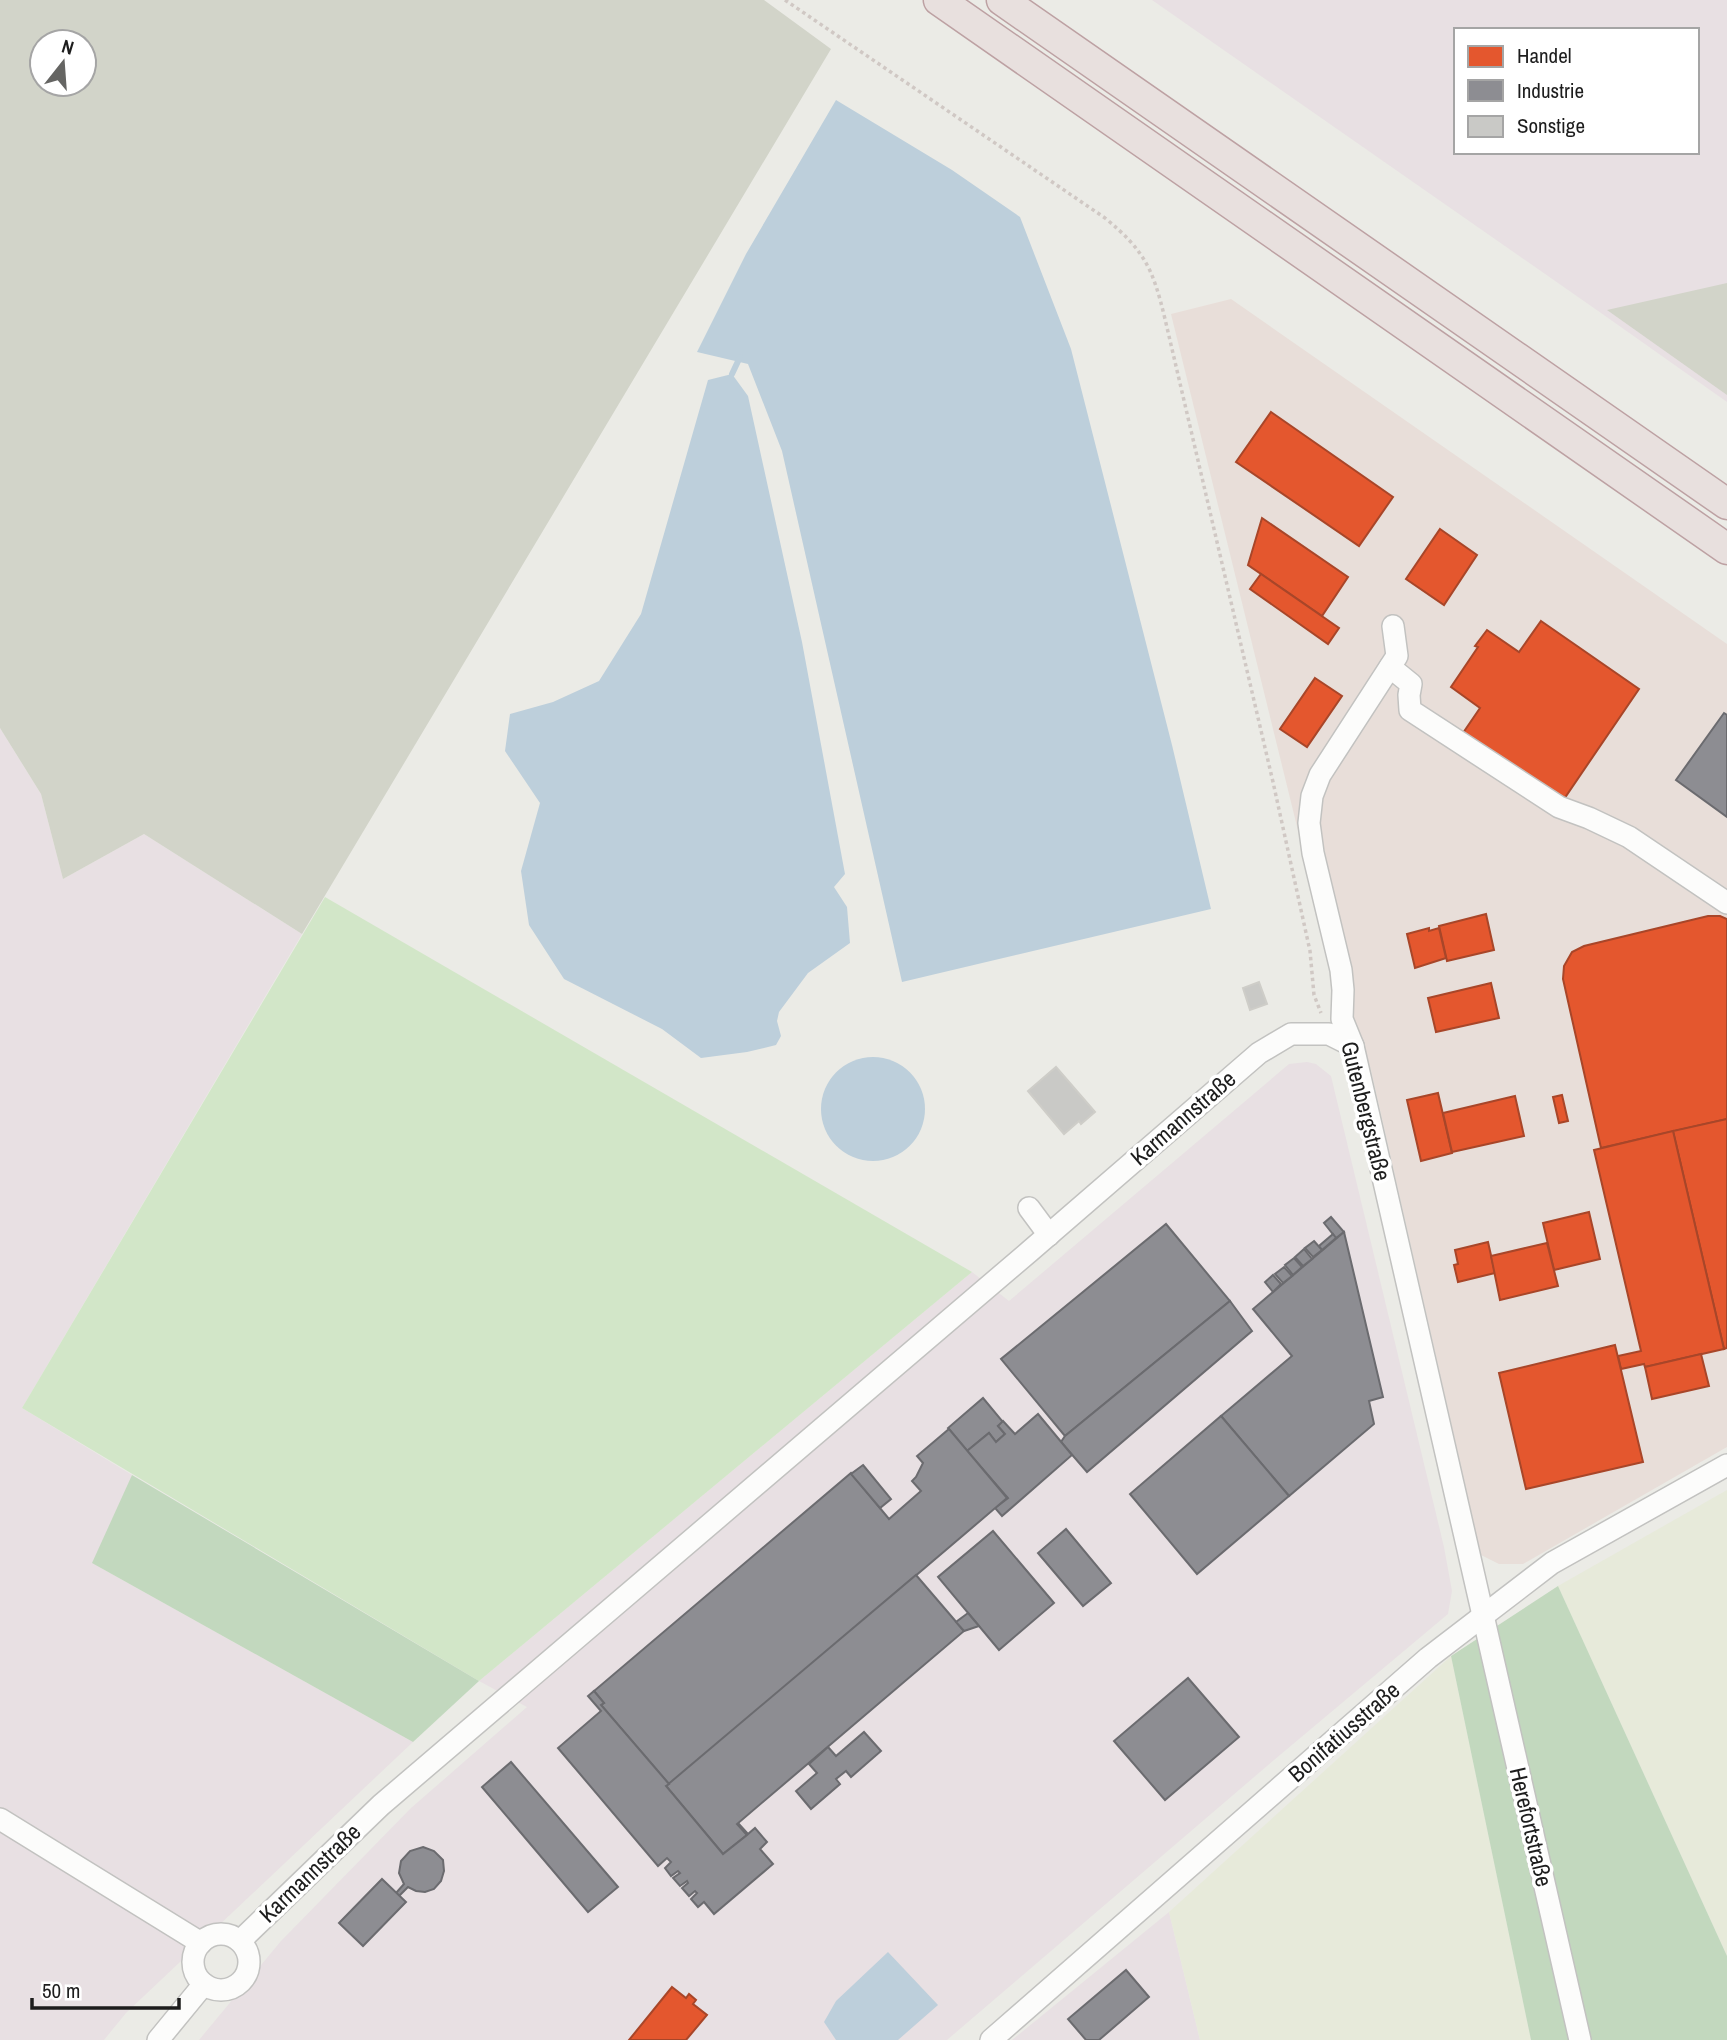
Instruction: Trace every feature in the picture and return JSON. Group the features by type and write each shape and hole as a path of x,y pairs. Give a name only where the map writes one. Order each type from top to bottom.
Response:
{"highway":[{"path":"939,0 1727,548"},
{"path":"1002,0 1727,504"}],"street":[{"name":"Gutenbergstraße","path":"1393,626 1397,656 1320,775 1312,796 1309,823 1313,853 1341,971 1342,1019 1353,1046 1482,1615"},
{"path":"1390,667 1411,684 1410,710 1559,807 1629,838 1727,903"},
{"name":"Karmannstraße","path":"240,1941 380,1805 1259,1053 1292,1034 1329,1034 1353,1046"},
{"path":"1029,1208 1049,1235"},
{"name":"Bonifatiusstraße","path":"991,2040 1428,1658 1482,1615 1552,1563 1727,1465"},
{"name":"Herefortstraße","path":"1482,1615 1580,2040"},
{"path":"0,1819 201,1942"},
{"path":"223,1934 240,1941 246,1948 248,1957 246,1975 232,1987 223,1989 214,1989 204,1984 194,1970 193,1961 194,1952 201,1942 214,1935 223,1934"},
{"path":"158,2040 204,1984"}],"path":[{"path":"785,0 1105,218 1128,237 1146,261 1158,289 1273,782 1310,951 1314,995 1329,1034"}],"shaded area":[{"path":"0,0 764,0 831,49 302,934 144,834 63,879 41,794 0,728"},
{"path":"1152,0 1727,0 1727,402 1601,313"},
{"path":"1727,283 1727,395 1607,310"},
{"path":"1231,299 1727,644 1727,1447 1523,1564 1499,1564 1481,1555 1371,1070 1349,1016 1304,855 1171,314"},
{"path":"0,728 41,794 63,879 144,834 302,934 22,1408 132,1475 101,1568 413,1742 126,2013 104,2040 0,2040"},
{"path":"1289,1064 1316,1064 1331,1076 1444,1547 1452,1591 1448,1614 947,2040 199,2040 281,1941 411,1808 527,1707 479,1681 972,1272 1009,1301"},
{"path":"1169,1912 1200,2040 1012,2040"}],"green space":[{"path":"325,897 972,1272 479,1681 22,1408"},
{"path":"132,1475 479,1681 413,1742 92,1563"},
{"path":"1727,1490 1727,1956 1558,1586"},
{"path":"1558,1586 1727,1956 1727,2040 1531,2040 1451,1656"},
{"path":"1451,1656 1531,2040 1200,2040 1169,1912"}],"water":[{"path":"836,100 952,170 1020,217 1071,349 1211,909 902,982 782,451 748,364 697,352 746,254"},
{"path":"732,374 748,396 802,642 845,874 834,887 847,907 850,943 808,973 779,1012 777,1021 781,1036 776,1045 701,1058 662,1029 564,979 529,925 521,871 540,803 505,751 510,714 553,702 599,681 641,614 708,380"},
{"path":"873,1057 893,1061 910,1072 921,1089 925,1109 921,1129 910,1146 893,1157 873,1161 853,1157 836,1146 825,1129 821,1109 825,1089 836,1072 853,1061"},
{"path":"888,1952 938,2005 898,2040 836,2040 824,2022 836,2001"}],"building: Handel":[{"path":"1271,412 1393,497 1359,546 1236,462"},
{"path":"1262,518 1348,577 1322,616 1248,565"},
{"path":"1440,529 1477,555 1444,605 1406,579"},
{"path":"1261,574 1339,628 1328,644 1250,589"},
{"path":"1541,621 1639,689 1562,802 1463,733 1480,708 1451,687 1487,630 1519,652"},
{"path":"1315,678 1342,696 1307,747 1280,729"},
{"path":"1486,914 1494,950 1447,961 1439,926"},
{"path":"1708,916 1727,919 1727,1119 1601,1148 1563,979 1564,966 1572,952 1584,946"},
{"path":"1429,928 1429,931 1439,928 1446,958 1415,968 1407,934"},
{"path":"1491,983 1499,1018 1436,1032 1428,998"},
{"path":"1438,1093 1452,1153 1421,1161 1407,1100"},
{"path":"1562,1095 1568,1121 1559,1123 1553,1097"},
{"path":"1515,1096 1524,1136 1452,1152 1443,1113"},
{"path":"1727,1119 1727,1348 1724,1349 1673,1131"},
{"path":"1673,1131 1724,1349 1645,1367 1644,1364 1621,1369 1618,1356 1641,1351 1594,1150"},
{"path":"1589,1212 1600,1259 1554,1270 1543,1223"},
{"path":"1488,1242 1495,1273 1458,1282 1454,1265 1458,1264 1455,1250"},
{"path":"1547,1243 1558,1286 1500,1300 1491,1256"},
{"path":"1615,1345 1643,1462 1526,1489 1499,1373"},
{"path":"1701,1354 1709,1386 1652,1399 1645,1367"},
{"path":"672,1987 686,1998 689,1994 696,2000 693,2004 707,2015 686,2040 629,2040"}],"building: Industrie":[{"path":"1724,713 1727,715 1727,817 1676,780"},
{"path":"1331,1217 1344,1232 1336,1238 1324,1223"},
{"path":"1166,1224 1230,1301 1065,1436 1001,1359"},
{"path":"1344,1232 1383,1397 1369,1401 1374,1424 1289,1496 1221,1416 1292,1356 1253,1309"},
{"path":"1333,1234 1336,1238 1322,1250 1319,1246"},
{"path":"1314,1241 1322,1250 1313,1257 1305,1248"},
{"path":"1304,1249 1312,1259 1303,1266 1295,1257"},
{"path":"1294,1258 1302,1267 1293,1275 1285,1265"},
{"path":"1284,1267 1292,1276 1283,1283 1275,1274"},
{"path":"1273,1275 1281,1284 1273,1292 1265,1282"},
{"path":"1230,1301 1252,1331 1087,1472 1061,1442 1065,1436"},
{"path":"983,1398 1003,1422 998,1426 1005,1434 996,1442 989,1433 967,1451 948,1428"},
{"path":"1038,1414 1072,1455 1002,1516 995,1508 1008,1498 967,1451 989,1433 996,1442 1005,1434 998,1426 1003,1421 1015,1434"},
{"path":"1221,1416 1289,1496 1197,1574 1130,1494"},
{"path":"949,1429 1007,1498 669,1784 601,1705 604,1703 594,1691 851,1473 889,1519 921,1491 912,1481 923,1463 917,1456"},
{"path":"863,1465 891,1499 880,1508 851,1474"},
{"path":"1066,1529 1111,1583 1083,1606 1038,1553"},
{"path":"993,1531 1054,1603 999,1650 938,1577"},
{"path":"916,1575 964,1631 737,1824 747,1835 723,1854 666,1786"},
{"path":"968,1613 979,1626 964,1631 956,1622"},
{"path":"1188,1678 1239,1737 1165,1800 1114,1741"},
{"path":"594,1691 604,1703 601,1705 669,1784 666,1786 723,1854 747,1835 738,1823 748,1834 755,1828 767,1842 760,1849 773,1864 714,1914 704,1902 698,1907 691,1899 697,1893 695,1891 689,1896 682,1888 687,1881 680,1886 673,1878 680,1873 678,1871 671,1876 665,1868 671,1862 667,1858 658,1866 558,1748 601,1711 588,1696"},
{"path":"864,1732 881,1751 851,1777 846,1771 836,1779 840,1784 811,1809 796,1791 817,1773 809,1764 828,1747 836,1756"},
{"path":"511,1762 618,1887 588,1912 482,1787"},
{"path":"423,1847 434,1851 443,1860 441,1881 434,1889 425,1892 408,1887 399,1896 396,1893 404,1884 399,1873 401,1861 410,1851"},
{"path":"382,1879 406,1902 363,1946 339,1923"},
{"path":"1126,1970 1149,1997 1099,2040 1086,2040 1068,2019"}],"building: Sonstige":[{"path":"1259,982 1267,1004 1250,1010 1243,988"},
{"path":"1056,1067 1095,1112 1064,1134 1028,1091"}],"waterway":[{"path":"732,374 740,357"}]}
